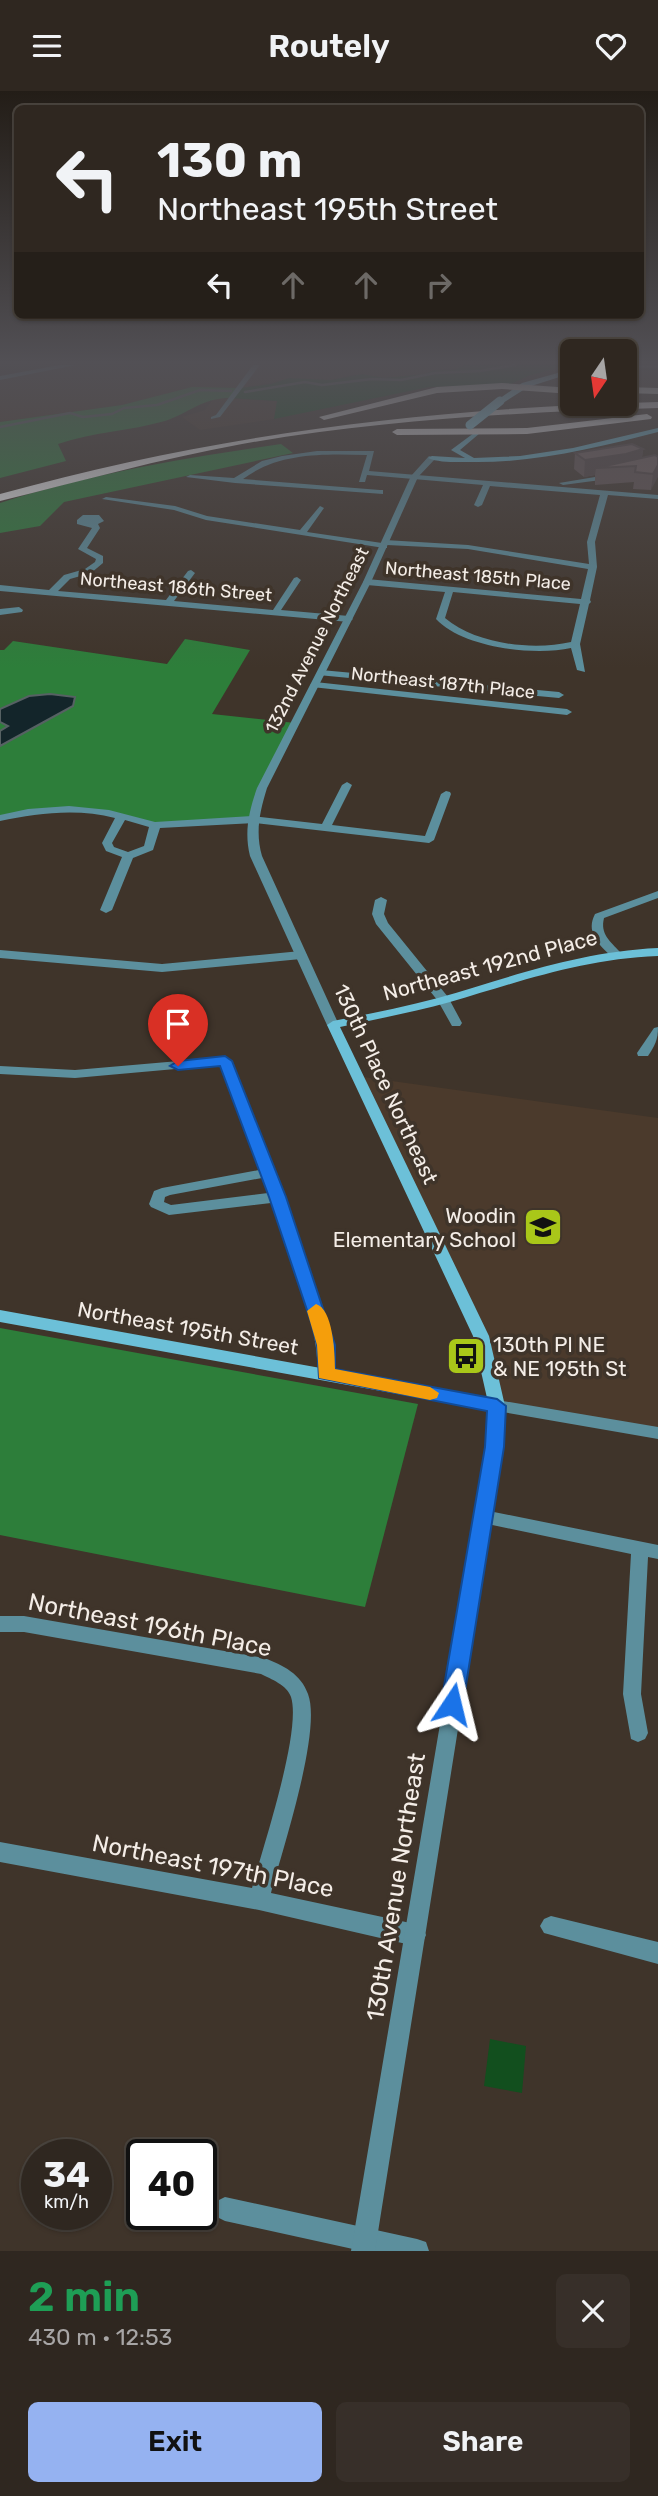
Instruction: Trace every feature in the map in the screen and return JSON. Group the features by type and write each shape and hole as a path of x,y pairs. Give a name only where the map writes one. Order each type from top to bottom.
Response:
{"highway":[{"path":"11,482 86,466"},
{"path":"0,498 117,466"}],"main road":[{"name":"Northeast 192nd Place","path":"333,1025 444,1000 570,960 614,952 658,952"},
{"name":"130th Place Northeast","path":"333,1025 481,1336 497,1406"},
{"name":"Northeast 195th Street","path":"0,1316 497,1406"}],"street":[{"path":"235,481 259,466"},
{"path":"357,490 367,466"},
{"name":"132nd Avenue Northeast","path":"252,819 262,788 349,619 415,476 425,466"},
{"path":"365,473 658,496"},
{"path":"556,488 572,481 626,475"},
{"path":"190,477 380,492"},
{"path":"478,505 488,482"},
{"path":"582,670 575,644 587,602 593,567 591,542 605,492"},
{"path":"106,499 175,508 206,519 302,533 384,544 468,547 544,562 593,567"},
{"path":"302,533 320,508"},
{"path":"52,592 67,577 88,571 99,563 97,555 82,548 96,528 94,524"},
{"path":"169,602 191,573"},
{"path":"276,613 297,580"},
{"name":"Northeast 185th Place","path":"367,582 587,602"},
{"name":"Northeast 186th Street","path":"0,588 349,619"},
{"path":"450,590 440,619 458,632 498,643 555,648 575,644"},
{"path":"1,610 19,610"},
{"path":"321,673 559,695"},
{"name":"Northeast 187th Place","path":"315,685 567,712"},
{"path":"325,828 347,785"},
{"path":"0,818 69,809 155,825 252,819 429,840 446,794"},
{"path":"121,817 107,843 110,849 128,856 149,848 155,825"},
{"name":"130th Place Northeast","path":"252,819 256,856 333,1025"},
{"path":"106,910 128,856"},
{"path":"614,952 600,939 597,928 599,916 658,894"},
{"path":"381,900 378,914 383,924 444,1000 456,1023"},
{"path":"0,954 162,968 301,955"},
{"path":"643,1053 658,1031"},
{"path":"0,1070 75,1074 225,1061 278,1197 326,1345 326,1374"},
{"path":"267,1173 167,1191 159,1194 156,1204 169,1210 278,1197"},
{"name":"Northeast 195th Street","path":"497,1406 658,1433"},
{"name":"130th Avenue Northeast","path":"364,2245 484,1517 495,1447 497,1406"},
{"path":"484,1517 649,1550 632,1694 638,1733"},
{"name":"Northeast 196th Place","path":"0,1624 24,1624 264,1666 290,1680 300,1696 301,1736 259,1900"},
{"name":"Northeast 197th Place","path":"0,1852 259,1900 415,1935"},
{"path":"551,1926 658,1953"},
{"path":"225,2209 364,2245 417,2251"}],"shaded area":[{"name":"Woodin Elementary School","path":"356,1076 658,1118 658,1432 497,1406 481,1336"}],"green space":[{"path":"0,466 47,466 0,478"},
{"path":"150,466 233,466 64,502 40,526 0,533 0,503 104,475"},
{"path":"185,639 250,650 212,714 295,723 252,818 172,826 69,809 0,818 0,650 4,650 13,641 167,664"},
{"path":"0,1328 418,1404 365,1607 0,1535"},
{"path":"490,2039 526,2046 522,2093 484,2086"}],"water":[{"path":"50,694 75,697 73,706 0,746 0,731 8,726 0,722 0,709 29,696"}],"building":[{"path":"606,466 658,466 653,474 635,472 636,466 596,468"}],"slow traffic":[{"path":"316,1311 326,1345 326,1374 430,1393"}],"place":[{"name":"Woodin Elementary School","path":"543,1227"},
{"name":"130th Pl NE & NE 195th St","path":"466,1356"}],"route":[{"path":"178,1066 225,1061 278,1197 320,1322 326,1345 326,1374 497,1406 495,1447 452,1704"}]}
